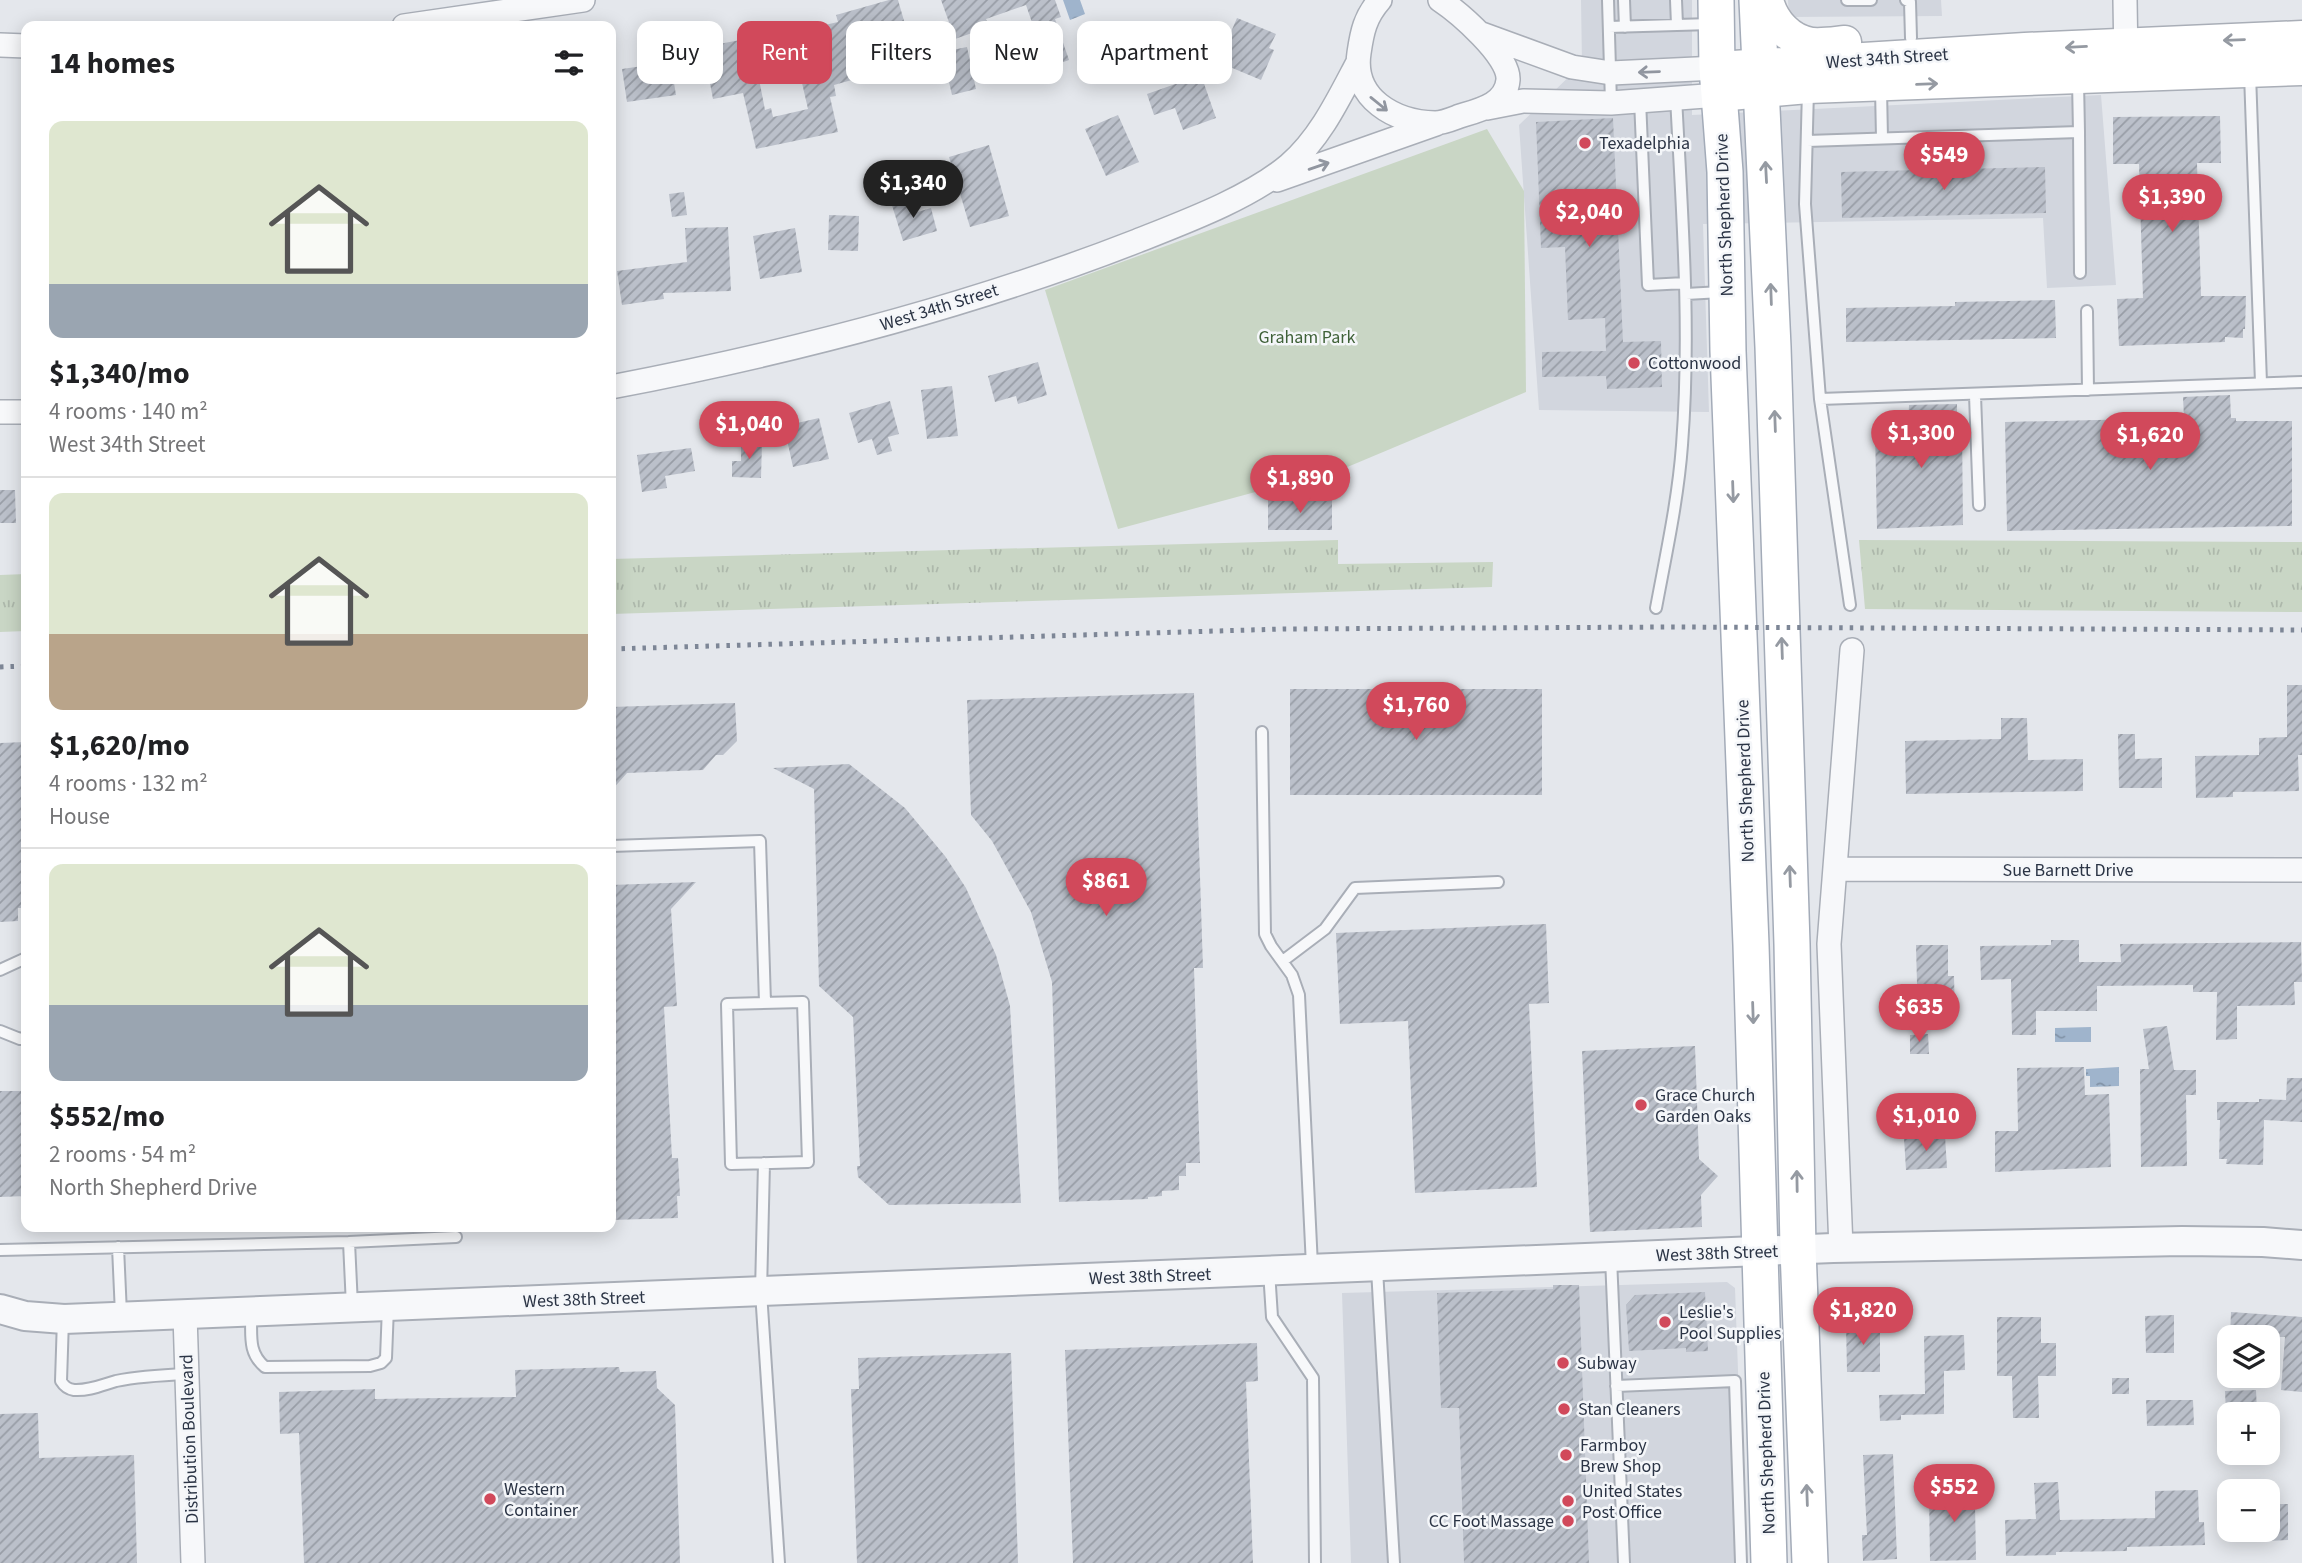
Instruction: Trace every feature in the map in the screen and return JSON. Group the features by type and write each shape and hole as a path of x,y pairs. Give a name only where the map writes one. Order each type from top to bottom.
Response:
{"main road":[{"path":"1757,0 1773,347 1798,1250 1810,1563"},
{"path":"1767,0 1779,26 1800,41 1812,44 1911,38 1998,42 2025,49"},
{"name":"North Shepherd Drive","path":"1716,12 1725,172 1760,1251 1749,1380 1758,1542"},
{"name":"West 34th Street","path":"1718,82 1760,80 2025,49 2302,37"},
{"name":"West 34th Street","path":"1760,80 1808,87 2302,69"}],"street":[{"path":"438,21 583,0"},
{"path":"1364,0 1357,64 1367,93 1376,105 1394,115 1437,123"},
{"path":"1363,24 1380,0"},
{"path":"1440,0 1479,33 1504,64 1508,81 1502,96 1487,108"},
{"path":"2125,0 2127,76"},
{"name":"West 34th Street","path":"1479,33 1572,67 1718,82"},
{"path":"0,45 21,46"},
{"name":"West 34th Street","path":"1254,188 1287,166 1308,146 1328,119 1357,64"},
{"name":"West 34th Street","path":"616,386 734,362 823,340 1071,267 1186,222 1254,188 1487,108 1523,101 1611,103 1676,97 1718,82"},
{"path":"0,412 21,412"},
{"path":"1840,1248 1829,944 1852,650"},
{"name":"Sue Barnett Drive","path":"1835,869 2302,870"},
{"name":"West 38th Street","path":"0,1309 24,1316 64,1319 1840,1248 2182,1241 2302,1245"},
{"name":"Distribution Boulevard","path":"185,1315 193,1563"}],"lane":[{"path":"1608,0 1611,103"},
{"path":"1624,0 1625,27"},
{"path":"1676,0 1677,25"},
{"path":"1847,0 1871,0"},
{"path":"1910,1 1911,38"},
{"path":"1609,27 1677,25 1716,12"},
{"path":"2250,71 2261,383"},
{"path":"2078,79 2080,273"},
{"path":"1881,85 1882,138"},
{"path":"1808,87 1805,204 1820,400 1850,605"},
{"path":"1656,608 1676,500 1682,443 1686,288 1676,97"},
{"path":"1640,100 1648,285 1727,292"},
{"path":"1807,141 2079,132"},
{"path":"2087,311 2088,390"},
{"path":"1820,400 2302,382"},
{"path":"1975,395 1979,505"},
{"path":"1262,732 1265,934 1271,946 1284,960 1299,995 1312,1269"},
{"path":"616,846 760,841 765,1003"},
{"path":"1284,960 1325,929 1354,888 1498,882"},
{"path":"0,970 21,960"},
{"path":"803,1002 808,1162 764,1163 732,1164 727,1004 803,1002"},
{"path":"0,1031 21,1039"},
{"path":"764,1163 761,1292 779,1563"},
{"path":"0,1251 456,1237"},
{"path":"349,1242 352,1309"},
{"path":"118,1247 121,1317"},
{"path":"1611,1257 1624,1563"},
{"path":"1377,1266 1394,1563"},
{"path":"1269,1271 1272,1317 1313,1378 1315,1563"},
{"path":"251,1312 252,1351 256,1360 265,1367 343,1367 370,1366 382,1363 386,1358 388,1307"},
{"path":"64,1319 61,1381 65,1387 73,1390 96,1388 154,1375 187,1374"},
{"path":"1616,1386 1749,1380"},
{"path":"1741,1563 1758,1542"}],"shaded area":[{"path":"1581,0 1692,0 1692,115 2101,95 2116,285 2047,288 2043,218 1703,224 1709,412 1539,410 1519,125 1582,64"},
{"path":"1788,0 1941,0 1942,16 1789,17"},
{"path":"1727,1282 1735,1288 1745,1563 1351,1563 1342,1293"}],"green space":[{"name":"Graham Park","path":"1487,129 1524,191 1526,392 1345,468 1118,529 1045,290"},
{"path":"1338,540 1338,564 1493,562 1492,587 616,614 616,559"},
{"path":"1859,540 2302,542 2302,612 1865,609"},
{"path":"21,574 21,631 0,632 0,575"}],"water":[{"path":"1063,0 1080,0 1085,14 1070,20"},
{"path":"2091,1027 2091,1042 2055,1042 2055,1028"},
{"path":"2119,1067 2119,1086 2090,1087 2090,1076 2086,1076 2086,1069"}],"building":[{"path":"889,0 898,0 904,21 846,21 846,82 834,85 836,96 830,97 838,132 756,149 743,93 713,99 710,84 723,84 723,43 737,41 737,84 760,84 765,110 771,108 773,117 808,109 802,84 832,84 832,23 838,22 836,15"},
{"path":"941,0 1055,0 1061,17 1056,21 1031,21 1026,5 986,19 987,21 970,21 970,34 956,39 956,21 949,21"},
{"path":"1237,18 1276,34 1269,48 1274,50 1261,80 1232,68 1232,30"},
{"path":"1063,42 1069,60 1063,62"},
{"path":"967,47 970,84 975,84 976,89 952,95 949,84 956,84 956,49"},
{"path":"637,67 637,84 674,84 676,95 627,102 622,69"},
{"path":"1175,84 1204,84 1216,118 1183,130 1175,108 1154,115 1147,94"},
{"path":"1118,115 1139,162 1106,176 1085,129"},
{"path":"2220,116 2221,163 2197,163 2201,296 2246,296 2243,338 2225,337 2225,342 2119,346 2117,299 2143,298 2139,164 2113,164 2113,117"},
{"path":"1613,118 1623,342 1661,341 1662,387 1607,389 1606,376 1542,377 1542,352 1606,351 1605,318 1568,320 1565,247 1541,248 1536,122"},
{"path":"989,145 1009,216 970,227 949,157"},
{"path":"2045,167 2046,213 1842,218 1841,172"},
{"path":"684,192 687,215 672,217 669,194"},
{"path":"910,197 914,213 931,208 937,231 903,241 891,202"},
{"path":"829,215 859,216 858,251 828,250"},
{"path":"728,227 731,291 663,293 664,299 622,305 617,271 687,262 685,228"},
{"path":"795,228 802,272 760,279 753,236"},
{"path":"2055,300 2056,338 1846,342 1846,308 1955,306 1955,302"},
{"path":"1038,362 1047,395 1018,404 1016,396 995,402 988,376"},
{"path":"952,386 958,436 927,439 921,390"},
{"path":"2230,395 2231,418 2236,418 2236,421 2292,421 2292,526 2007,531 2005,422 2184,418 2183,397"},
{"path":"890,401 899,434 888,437 892,451 877,455 872,439 858,443 849,413"},
{"path":"1957,404 1957,427 1962,427 1963,525 1877,529 1875,429 1908,429 1909,405"},
{"path":"819,418 829,459 793,467 784,426"},
{"path":"741,442 762,443 761,478 732,477 732,461 741,461"},
{"path":"691,448 695,471 665,476 667,488 642,492 637,455"},
{"path":"0,490 15,490 16,523 0,523"},
{"path":"1268,500 1332,500 1332,530 1268,530"},
{"path":"2287,685 2302,685 2299,791 2233,792 2233,797 2196,798 2195,756 2259,755 2259,738 2287,737"},
{"path":"1290,689 1542,689 1542,795 1290,795"},
{"path":"1194,693 1203,968 1194,968 1200,1163 1186,1163 1186,1176 1179,1176 1179,1190 1162,1191 1162,1196 1148,1199 1059,1202 1052,982 1031,912 992,841 971,815 967,700"},
{"path":"735,703 737,741 723,755 716,755 703,770 627,773 616,785 616,707"},
{"path":"2001,718 2027,718 2028,760 2083,759 2083,791 1906,794 1905,741 2001,739"},
{"path":"2118,734 2135,734 2135,759 2162,758 2162,788 2119,788"},
{"path":"21,742 21,908 18,908 18,921 0,922 0,743"},
{"path":"849,764 905,808 945,856 966,888 996,955 1010,1006 1021,1203 889,1205 858,1177 857,1166 860,1166 853,1017 819,986 814,789 773,768"},
{"path":"696,882 671,909 677,1006 664,1007 672,1158 678,1158 678,1218 616,1220 616,885"},
{"path":"1546,924 1549,1003 1529,1004 1537,1187 1415,1193 1408,1021 1340,1024 1336,933"},
{"path":"2051,940 2079,940 2079,962 2121,962 2120,944 2301,942 2302,982 2294,982 2295,1005 2237,1006 2237,1039 2216,1040 2217,992 2193,992 2193,985 2097,986 2097,1011 2036,1011 2036,1035 2012,1035 2011,979 1981,980 1980,946 2051,945"},
{"path":"1916,945 1948,945 1948,976 1954,976 1955,1016 1931,1016 1931,984 1917,984"},
{"path":"2167,1026 2174,1070 2196,1070 2196,1095 2186,1095 2187,1166 2141,1167 2140,1069 2149,1069 2143,1029"},
{"path":"1928,1034 1929,1054 1910,1054 1910,1035"},
{"name":"Grace Church Garden Oaks","path":"1695,1046 1699,1159 1718,1176 1701,1195 1702,1227 1590,1232 1582,1051"},
{"path":"2084,1067 2085,1095 2109,1094 2111,1167 1995,1172 1995,1131 2018,1131 2017,1068"},
{"path":"2287,1078 2302,1078 2302,1122 2264,1120 2263,1165 2226,1164 2227,1159 2219,1159 2220,1120 2217,1120 2217,1102 2286,1100"},
{"path":"0,1091 21,1091 21,1196 0,1197"},
{"path":"1945,1136 1947,1168 1906,1170 1904,1138"},
{"path":"1553,1285 1579,1285 1589,1563 1464,1563 1459,1408 1441,1408 1437,1293 1553,1289"},
{"name":"Leslie's Pool Supplies","path":"1705,1292 1708,1351 1686,1352 1686,1348 1629,1351 1626,1305 1635,1295"},
{"path":"2231,1312 2302,1317 2302,1392 2281,1390 2285,1337 2280,1337 2280,1325 2230,1325"},
{"path":"2174,1315 2174,1353 2146,1353 2145,1316"},
{"path":"1997,1317 2041,1317 2041,1343 2056,1343 2056,1376 2038,1376 2039,1418 2013,1418 2012,1376 1997,1376"},
{"path":"1846,1323 1880,1323 1880,1372 1847,1372"},
{"path":"1964,1335 1965,1370 1944,1371 1944,1414 1901,1415 1901,1420 1880,1421 1879,1395 1925,1394 1924,1336"},
{"path":"1257,1343 1258,1381 1246,1382 1253,1563 1073,1563 1065,1350"},
{"path":"1011,1353 1018,1563 857,1563 851,1389 859,1389 858,1358"},
{"name":"Western Container","path":"619,1367 620,1372 656,1371 657,1388 675,1405 680,1563 304,1563 299,1433 280,1434 279,1392 375,1389 375,1399 516,1397 515,1370"},
{"path":"2112,1378 2129,1378 2129,1394 2112,1394"},
{"path":"2256,1390 2257,1402 2226,1402 2225,1391"},
{"path":"2146,1400 2193,1400 2194,1425 2147,1426"},
{"path":"38,1413 39,1458 134,1455 137,1563 0,1563 0,1414"},
{"path":"1893,1454 1897,1559 1863,1561 1862,1535 1867,1535 1863,1455"},
{"path":"1964,1482 1981,1482 1982,1503 1975,1503 1976,1560 1930,1561 1929,1494 1964,1493"},
{"path":"2058,1482 2060,1520 2155,1518 2155,1491 2198,1490 2199,1522 2204,1522 2205,1545 2127,1547 2127,1551 2006,1556 2005,1520 2036,1519 2034,1483"},
{"path":"2280,1504 2288,1504 2288,1540 2280,1540"}],"railway":[{"path":"616,649 1283,629 1672,627 2302,630"},
{"path":"0,667 21,666"}],"place":[{"name":"Texadelphia","path":"1585,143"},
{"name":"Cottonwood","path":"1634,363"},
{"name":"Grace Church Garden Oaks","path":"1641,1105"},
{"name":"Leslie's Pool Supplies","path":"1665,1322"},
{"name":"Subway","path":"1563,1363"},
{"name":"Stan Cleaners","path":"1564,1409"},
{"name":"Farmboy Brew Shop","path":"1566,1455"},
{"name":"Western Container","path":"490,1499"},
{"name":"United States Post Office","path":"1568,1501"},
{"name":"CC Foot Massage","path":"1568,1521"}]}
